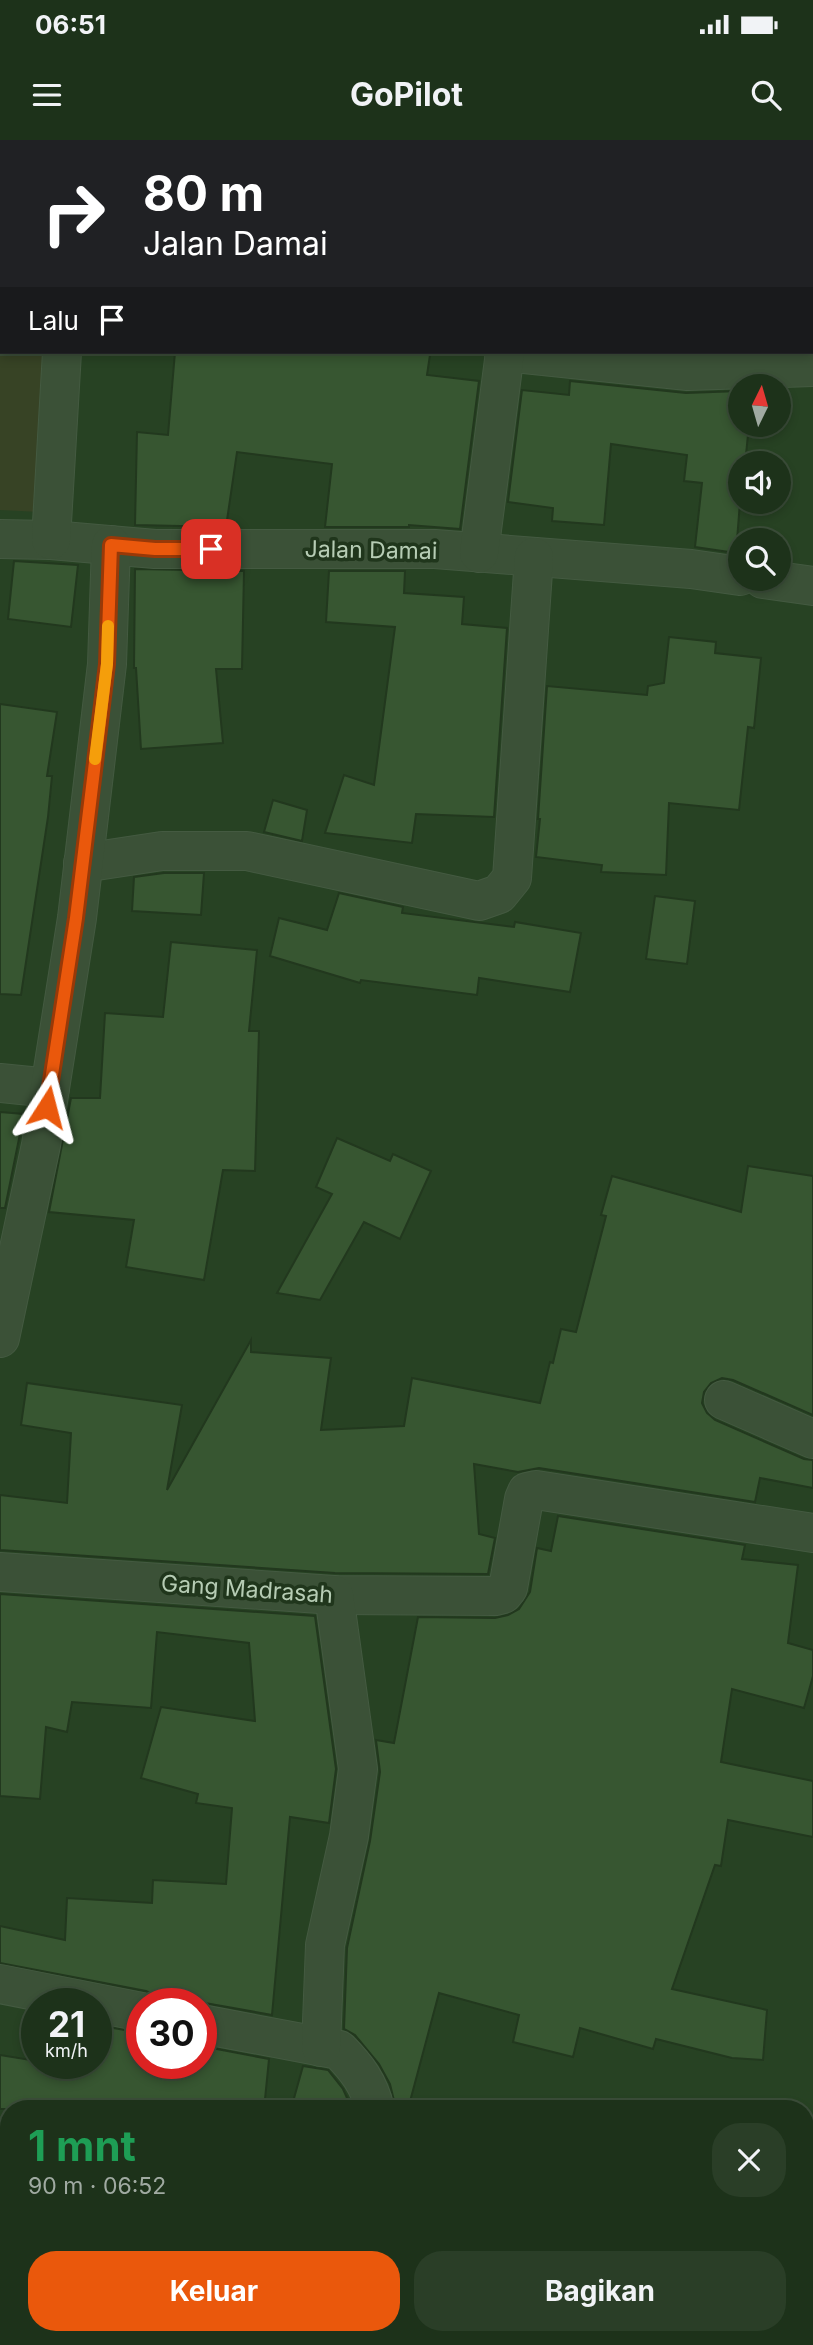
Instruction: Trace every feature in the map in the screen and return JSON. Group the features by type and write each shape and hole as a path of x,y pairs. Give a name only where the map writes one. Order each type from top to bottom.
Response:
{"street":[{"path":"51,540 62,354"},
{"path":"480,553 505,354"},
{"path":"524,354 688,371 813,367"},
{"name":"Jalan Damai","path":"0,540 51,540 155,549 435,549 728,574"},
{"path":"0,1339 41,1145 83,863 107,664 111,545"},
{"path":"83,863 162,850 247,850 479,901 499,894 512,878 534,557"},
{"path":"791,583 813,586"},
{"path":"0,1083 50,1088"},
{"path":"724,1400 813,1439"},
{"name":"Gang Madrasah","path":"0,1572 334,1595 495,1596 503,1594 508,1588 524,1499 527,1492 536,1490 813,1533"},
{"path":"321,2047 325,1945 349,1836 358,1769 334,1595"},
{"path":"0,1984 126,2009"},
{"path":"217,2027 340,2050 355,2066 370,2089 373,2100"}],"green space":[{"path":"0,354 56,354 40,512 0,510"}],"building":[{"path":"175,354 430,355 427,375 479,381 460,529 409,525 325,527 332,464 237,452 226,527 135,525 137,432 168,435"},
{"path":"570,381 686,393 728,391 728,438 748,438 746,451 728,451 728,514 739,514 738,528 728,528 728,552 695,547 702,483 684,481 687,455 611,444 604,525 552,521 553,508 508,502 522,390 569,395"},
{"path":"14,561 78,565 71,627 8,619"},
{"path":"135,569 244,571 242,669 216,669 223,743 141,749 134,668"},
{"path":"329,571 405,571 404,593 464,597 462,624 507,628 494,817 416,814 412,843 325,833 344,775 374,785 395,627 326,622"},
{"path":"669,637 716,642 715,653 761,658 754,728 748,727 739,810 669,803 666,875 601,872 602,865 536,857 547,686 647,695 648,686 664,683"},
{"path":"0,704 57,712 47,776 52,776 48,817 21,995 0,994"},
{"path":"273,800 307,810 302,841 264,832"},
{"path":"164,873 204,873 201,915 132,911 134,877"},
{"path":"339,893 403,907 402,913 514,927 515,922 581,933 570,992 479,978 477,995 361,980 360,983 270,956 279,918 327,930"},
{"path":"655,896 695,901 687,964 646,959"},
{"path":"171,942 257,950 249,1031 259,1031 255,1171 223,1170 204,1280 126,1267 134,1220 49,1212 71,1098 100,1098 105,1013 163,1017"},
{"path":"0,1112 24,1114 5,1208 0,1208"},
{"path":"337,1138 390,1161 393,1154 431,1171 400,1239 364,1222 320,1300 277,1293 332,1194 316,1187"},
{"path":"748,1166 813,1176 813,1415 733,1380 722,1378 711,1383 704,1392 702,1403 707,1413 715,1420 804,1459 813,1460 813,1488 760,1478 755,1502 539,1468 518,1472 474,1464 479,1534 495,1538 488,1574 335,1573 0,1550 0,1495 67,1503 71,1433 21,1425 27,1383 182,1405 167,1490 251,1340 251,1352 331,1358 321,1430 404,1426 412,1378 540,1403 561,1329 576,1332 606,1216 601,1215 612,1176 741,1212"},
{"path":"558,1516 745,1545 742,1559 798,1565 788,1643 813,1650 813,1676 804,1708 732,1689 721,1762 813,1781 813,1837 728,1820 721,1866 715,1865 672,1989 767,2010 763,2060 732,2058 656,2039 653,2049 580,2028 573,2057 513,2042 519,2015 439,1993 410,2100 394,2100 390,2084 379,2064 355,2035 344,2029 347,1948 370,1841 380,1772 376,1740 394,1743 418,1617 495,1618 508,1615 519,1609 530,1592 537,1548 551,1551"},
{"path":"0,1594 315,1616 336,1769 329,1823 290,1817 272,2015 217,2005 217,1988 130,1988 0,1963 0,1926 65,1940 67,1898 152,1903 153,1880 226,1884 232,1808 196,1803 198,1794 141,1778 161,1707 255,1721 249,1643 157,1632 151,1708 72,1702 67,1732 46,1727 40,1799 0,1796"},
{"path":"112,2028 126,2030 126,2079 217,2079 217,2049 269,2059 265,2100 0,2100 0,2055 21,2058 21,2079 112,2079"},
{"path":"303,2066 328,2070 348,2100 294,2100"}],"slow traffic":[{"path":"95,759 107,664 108,626"}],"route":[{"path":"47,1107 76,918 107,664 111,545 155,549 211,549"}]}
